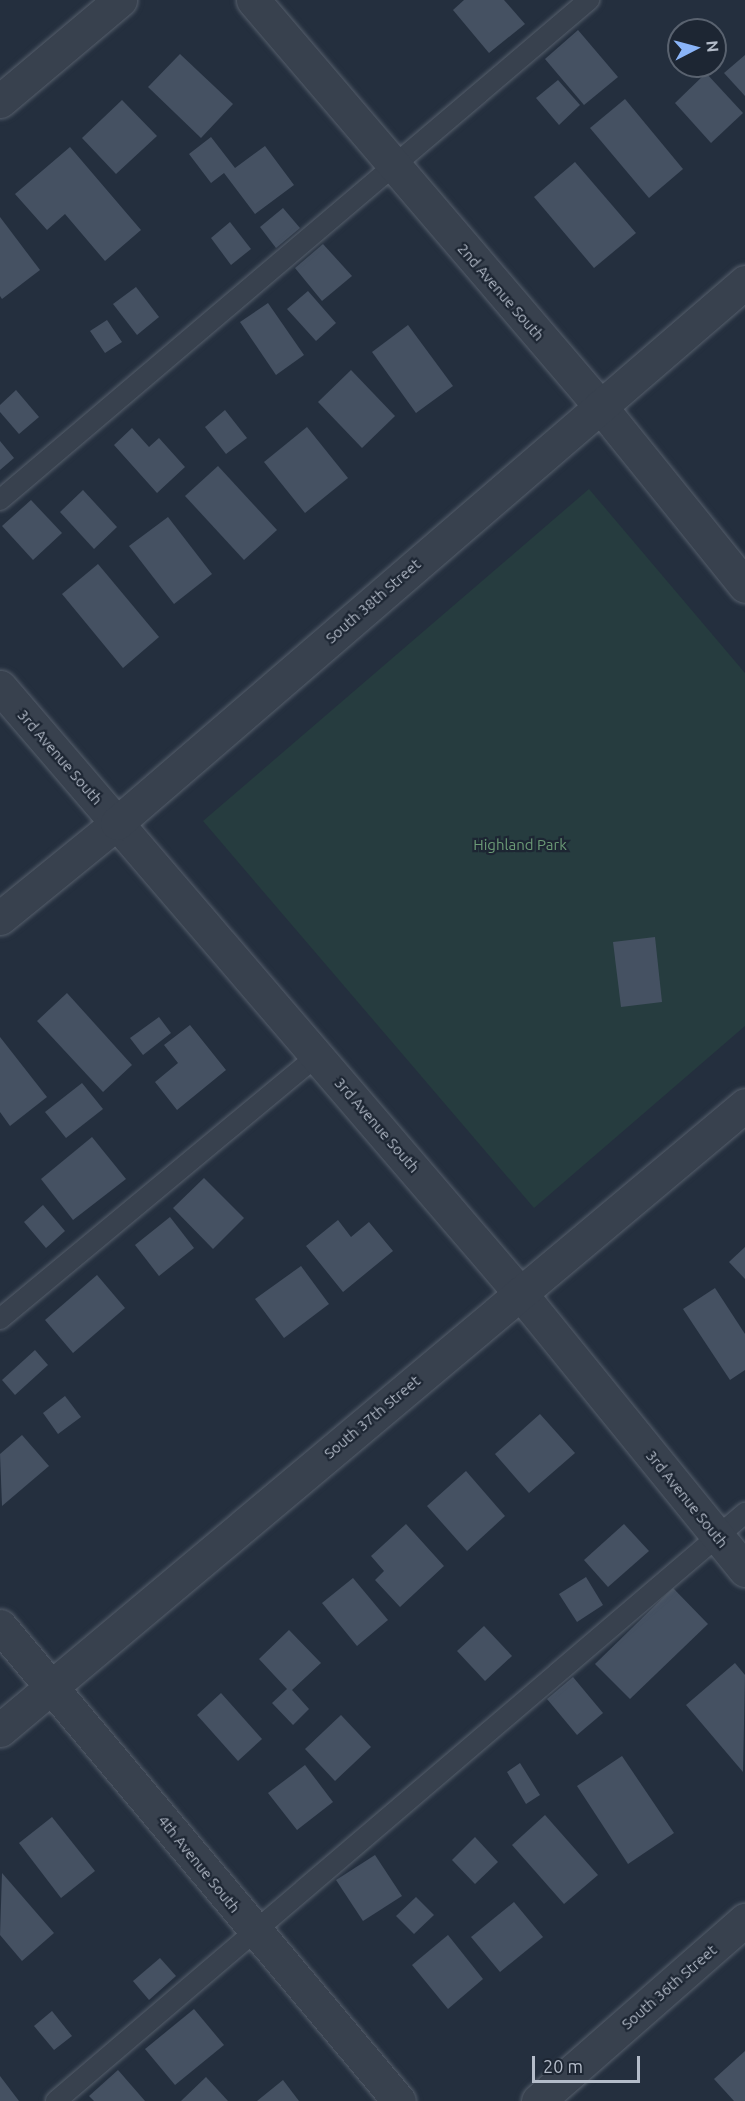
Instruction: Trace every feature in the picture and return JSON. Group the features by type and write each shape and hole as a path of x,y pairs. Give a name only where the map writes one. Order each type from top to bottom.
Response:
{"street":[{"path":"0,101 120,0"},
{"name":"2nd Avenue South","path":"253,0 600,406 745,586"},
{"name":"South 38th Street","path":"0,918 117,823 745,282"},
{"name":"3rd Avenue South","path":"0,687 520,1293 745,1570"},
{"name":"South 37th Street","path":"0,1731 745,1105"},
{"name":"4th Avenue South","path":"0,1626 53,1685 254,1930 399,2101"},
{"name":"South 36th Street","path":"538,2101 745,1920"}],"lane":[{"path":"0,500 589,0"},
{"path":"0,1319 317,1056"},
{"path":"56,2101 745,1513"}],"green space":[{"name":"Highland Park","path":"589,489 745,673 745,1026 534,1208 203,821"}],"building":[{"path":"464,0 504,0 525,24 489,53 453,10"},
{"path":"578,30 618,77 584,105 545,59"},
{"path":"180,54 233,104 201,138 148,87"},
{"path":"745,55 745,96 727,76 727,70"},
{"path":"701,78 711,78 743,113 711,143 675,103"},
{"path":"558,80 580,105 559,125 536,98"},
{"path":"625,99 683,169 649,198 590,128"},
{"path":"122,100 157,136 116,174 82,138"},
{"path":"211,137 235,168 265,146 294,185 255,214 224,173 211,183 189,154"},
{"path":"70,147 141,230 105,261 65,214 47,230 15,194"},
{"path":"575,162 636,233 594,268 534,197"},
{"path":"283,208 300,228 276,248 260,227"},
{"path":"0,217 40,270 2,299 0,296"},
{"path":"230,222 251,249 231,265 211,238"},
{"path":"323,244 352,276 322,301 295,268"},
{"path":"136,287 159,317 137,335 113,304"},
{"path":"308,291 336,323 316,341 287,309"},
{"path":"268,303 304,355 276,375 240,322"},
{"path":"107,320 122,342 105,353 90,331"},
{"path":"408,325 453,386 416,413 372,352"},
{"path":"351,370 395,416 362,448 318,402"},
{"path":"16,390 39,417 19,434 0,412 0,405"},
{"path":"225,410 247,438 226,454 205,427"},
{"path":"307,427 348,478 305,513 264,462"},
{"path":"132,428 149,447 159,438 185,467 157,493 114,445"},
{"path":"0,441 14,458 0,470"},
{"path":"218,466 277,530 244,560 185,496"},
{"path":"83,490 117,527 94,549 60,512"},
{"path":"31,500 62,533 33,560 2,526"},
{"path":"168,517 212,574 174,604 129,546"},
{"path":"98,564 159,637 123,668 62,594"},
{"path":"655,937 662,1002 621,1007 613,942"},
{"path":"67,993 132,1065 103,1092 37,1021"},
{"path":"159,1017 171,1033 143,1055 130,1038"},
{"path":"190,1025 226,1070 177,1110 155,1082 178,1063 164,1045"},
{"path":"0,1037 47,1097 10,1126 0,1112"},
{"path":"82,1083 103,1109 66,1138 45,1112"},
{"path":"92,1137 126,1179 73,1220 41,1179"},
{"path":"204,1178 244,1218 213,1249 173,1208"},
{"path":"43,1205 65,1231 46,1248 24,1222"},
{"path":"170,1217 194,1248 159,1276 135,1245"},
{"path":"338,1220 351,1237 369,1222 393,1251 343,1292 306,1246"},
{"path":"745,1247 745,1279 729,1262"},
{"path":"301,1266 329,1304 284,1338 255,1299"},
{"path":"97,1275 125,1308 73,1353 45,1320"},
{"path":"715,1288 745,1334 745,1370 730,1380 683,1309"},
{"path":"35,1350 48,1365 15,1395 2,1380"},
{"path":"65,1396 81,1417 58,1434 43,1413"},
{"path":"540,1414 575,1453 529,1493 495,1454"},
{"path":"22,1435 49,1466 2,1506 0,1454"},
{"path":"466,1471 505,1516 467,1551 427,1506"},
{"path":"406,1524 444,1566 400,1607 375,1580 384,1571 371,1556"},
{"path":"624,1524 649,1551 608,1587 584,1560"},
{"path":"586,1577 603,1605 577,1622 559,1594"},
{"path":"353,1578 388,1620 357,1646 322,1603"},
{"path":"673,1588 708,1624 630,1699 595,1664"},
{"path":"484,1626 512,1656 485,1681 457,1651"},
{"path":"289,1630 321,1663 292,1690 309,1709 293,1725 272,1703 287,1689 259,1659"},
{"path":"735,1663 745,1675 743,1772 686,1705"},
{"path":"573,1677 603,1713 577,1735 547,1699"},
{"path":"221,1693 262,1739 238,1761 197,1715"},
{"path":"341,1715 371,1747 335,1781 305,1749"},
{"path":"622,1756 674,1833 628,1864 577,1786"},
{"path":"520,1763 540,1795 526,1804 507,1772"},
{"path":"305,1765 333,1802 297,1830 268,1793"},
{"path":"545,1815 598,1875 564,1904 512,1845"},
{"path":"52,1817 95,1871 61,1898 19,1843"},
{"path":"475,1837 498,1862 475,1884 452,1860"},
{"path":"375,1855 402,1896 363,1921 336,1880"},
{"path":"2,1873 54,1933 22,1961 0,1935"},
{"path":"416,1897 434,1915 414,1934 396,1916"},
{"path":"514,1902 543,1937 500,1972 471,1937"},
{"path":"448,1935 483,1979 448,2009 412,1965"},
{"path":"160,1958 176,1976 149,2000 133,1981"},
{"path":"194,2009 224,2045 175,2085 145,2049"},
{"path":"52,2011 72,2036 54,2050 34,2026"},
{"path":"745,2051 745,2101 734,2101 714,2079"},
{"path":"118,2070 145,2101 94,2101 89,2096"},
{"path":"0,2076 19,2101 0,2101"},
{"path":"206,2077 228,2101 181,2101"},
{"path":"283,2080 299,2101 257,2101"}]}
